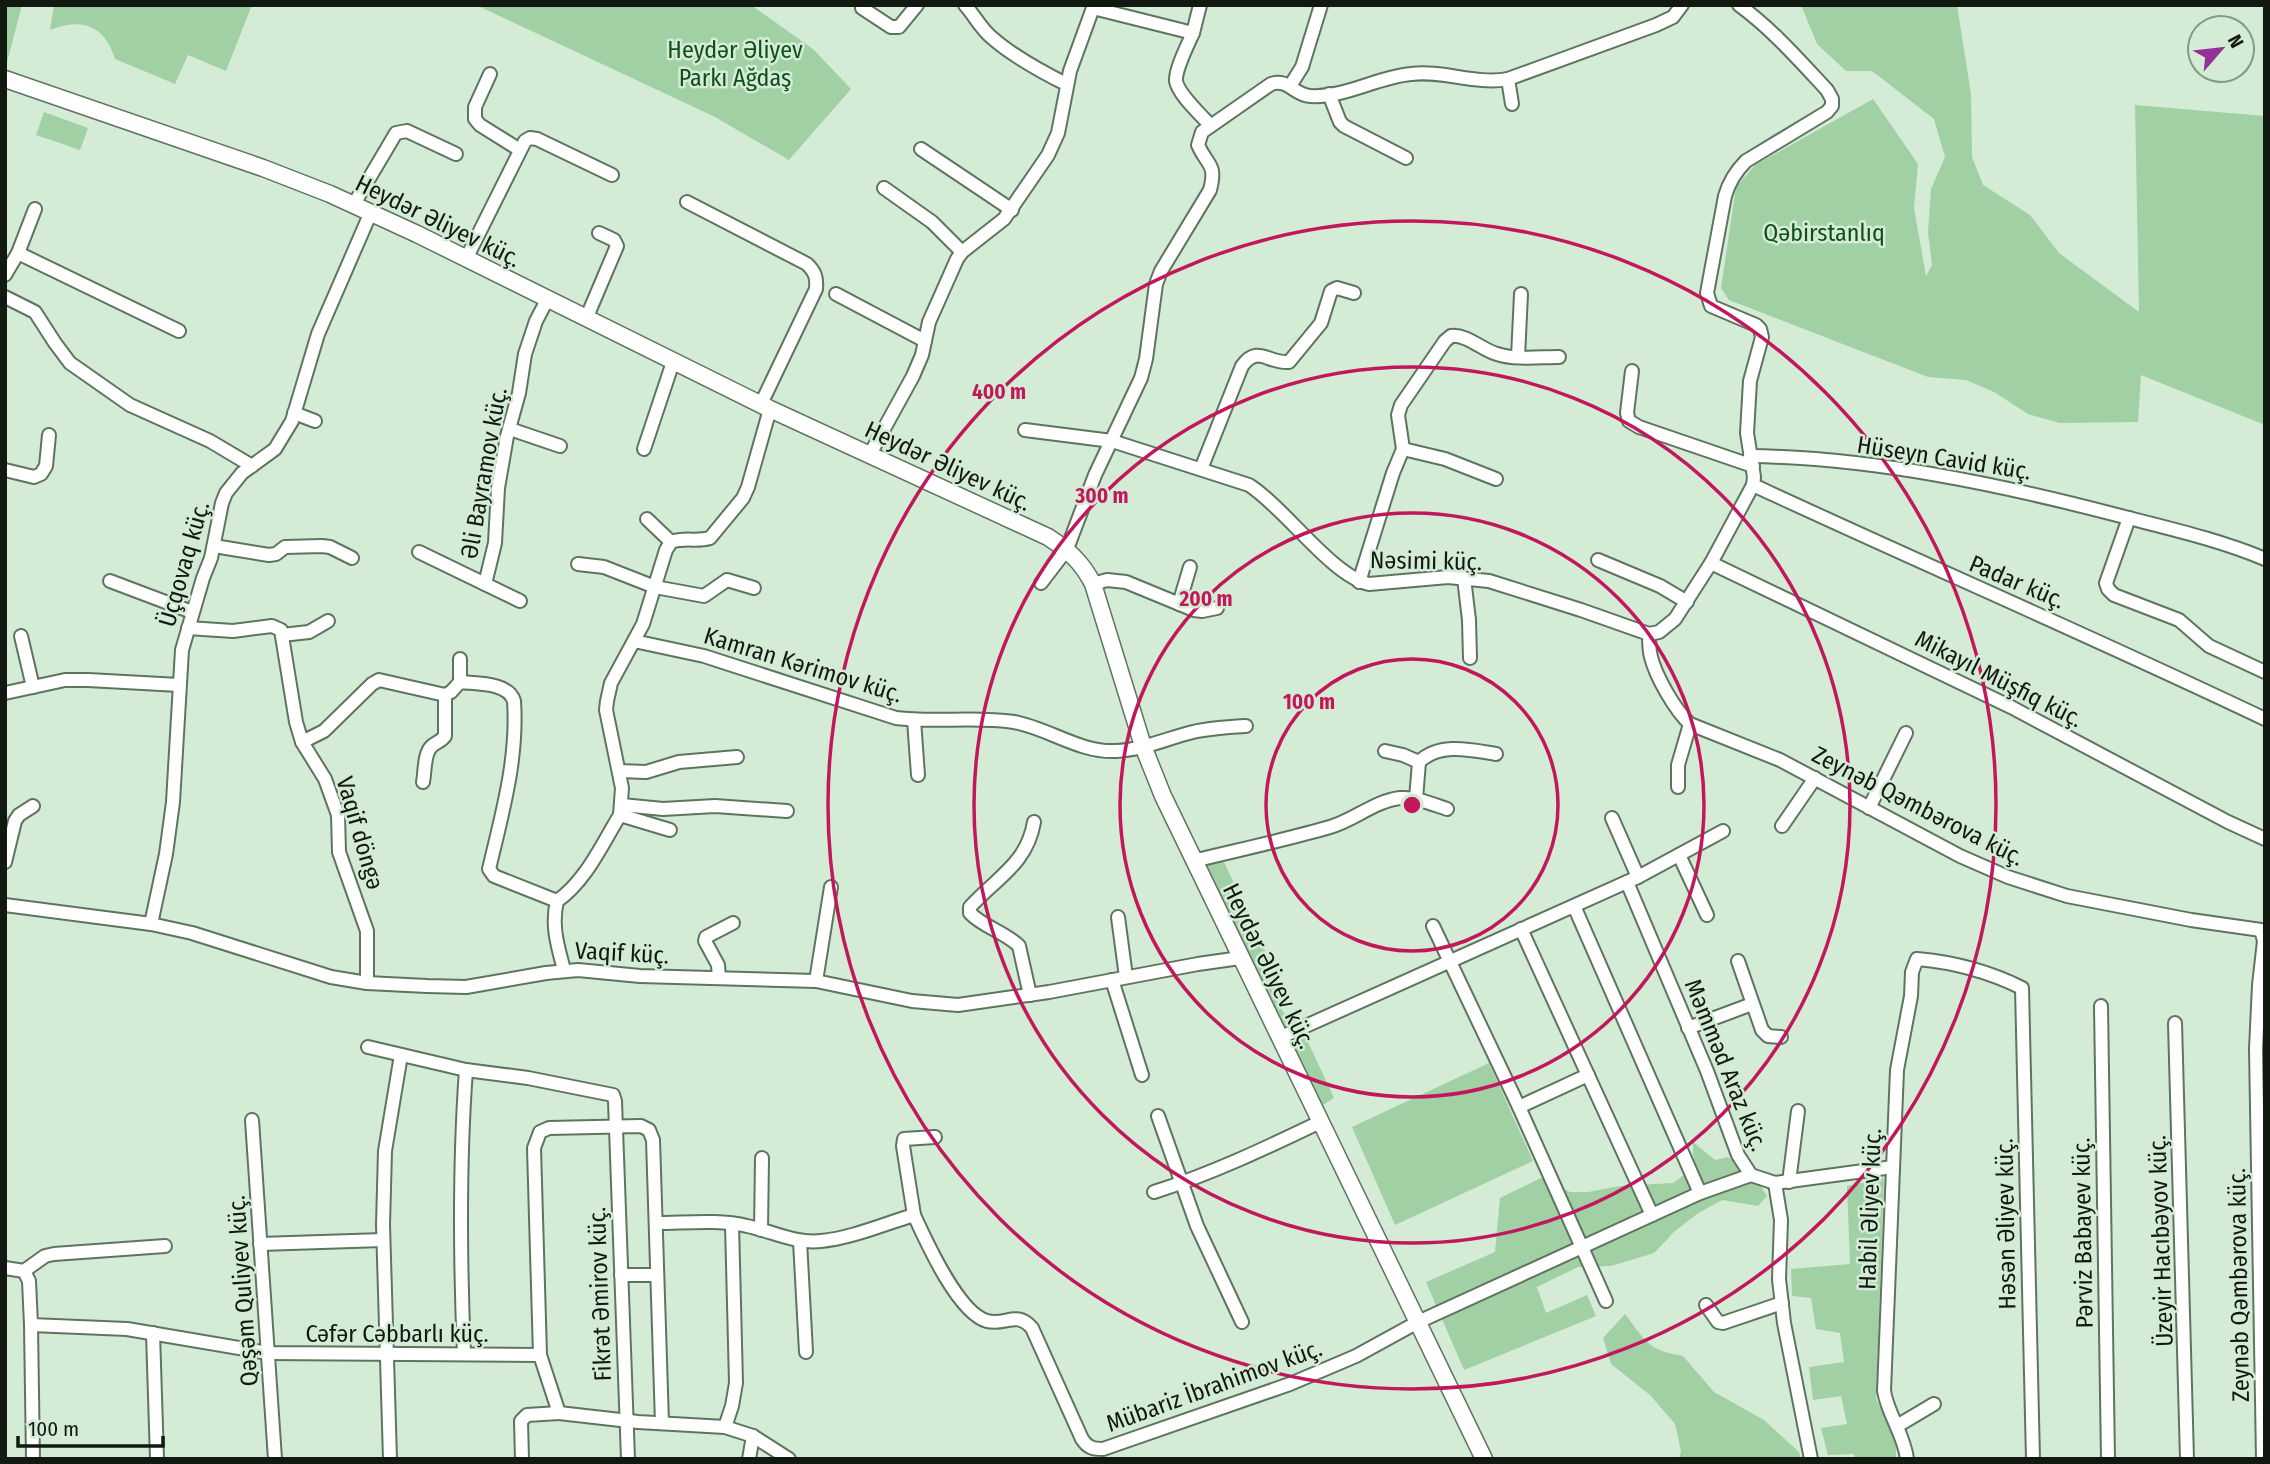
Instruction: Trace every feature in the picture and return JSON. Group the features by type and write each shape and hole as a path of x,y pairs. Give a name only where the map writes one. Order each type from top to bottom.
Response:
{"main road":[{"name":"Heydər Əliyev küç.","path":"5,79 263,167 354,204 673,362 869,456 1048,537 1067,549 1079,561 1093,584 1143,746 1163,796 1484,1459"}],"street":[{"path":"862,8 891,27 898,27 917,5"},
{"path":"965,5 988,34 998,42 1037,69 1066,84"},
{"path":"1200,5 1176,82 1181,92 1210,125"},
{"path":"1290,86 1302,67 1321,5"},
{"path":"1041,583 1067,549 1095,475 1141,378 1156,284 1161,271 1210,190 1212,166 1198,145 1202,132 1270,83 1282,82 1302,94 1329,94 1414,73 1493,82 1508,79 1656,25 1673,17 1682,5"},
{"path":"1678,787 1678,765 1690,724 1680,715 1655,667 1649,635 1667,628 1675,620 1711,563 1753,485 1747,433 1748,404 1753,366 1762,337 1756,325 1711,306 1707,293 1725,196 1730,182 1746,161 1827,112 1832,106 1827,90 1781,41 1739,5"},
{"path":"869,456 913,376 935,306 962,252 995,228 1012,209 1048,156 1062,117 1066,84 1094,7 1193,33"},
{"path":"490,75 475,107 475,119 480,125 520,150"},
{"path":"1508,79 1512,104"},
{"path":"1329,94 1344,126 1406,158"},
{"path":"354,204 396,133 407,131 456,154"},
{"path":"466,259 520,150 530,138 612,175"},
{"path":"921,149 1012,209"},
{"path":"884,188 932,222 962,252"},
{"path":"564,970 554,935 557,901 578,882 621,810 622,788 606,710 611,683 643,624 666,550 671,542 678,539 710,538 743,498 748,487 766,407 816,289 815,272 807,264 687,202"},
{"path":"5,275 18,253 35,209"},
{"name":"Üçqovaq küç.","path":"151,924 166,854 173,802 182,650 214,546 222,503 226,493 242,473 275,449 282,439 294,413 318,334 371,212"},
{"path":"586,319 617,246 614,240 599,233"},
{"path":"18,253 178,331"},
{"path":"1201,469 1248,357 1257,354 1280,363 1289,362 1321,323 1331,291 1337,288 1354,293"},
{"path":"836,294 925,341"},
{"path":"1518,357 1521,294"},
{"path":"5,297 35,312 70,363 130,405 210,441 252,466"},
{"name":"Əli Bayramov küç.","path":"419,552 485,584 495,543 498,488 520,393 525,354 536,321 547,300"},
{"path":"1359,582 1393,473 1404,449 1398,415 1401,405 1451,337 1461,337 1496,354 1518,357 1559,356"},
{"path":"644,449 673,362"},
{"name":"Hüseyn Cavid küç.","path":"1632,370 1627,413 1629,421 1639,428 1751,461 1825,460 1950,477 2040,495 2215,539 2265,559"},
{"path":"294,413 315,421"},
{"path":"510,429 560,446"},
{"name":"Nəsimi küç.","path":"1026,430 1112,441 1249,485 1263,494 1336,565 1359,582 1370,584 1448,577 1489,581 1649,635"},
{"path":"5,470 34,477 41,474 46,466 49,435"},
{"path":"1404,449 1445,459 1496,480"},
{"name":"Padar küç.","path":"1753,485 1929,567 2116,648 2265,719"},
{"path":"2129,518 2106,583 2113,595 2179,620 2209,646 2265,672"},
{"path":"648,519 671,542"},
{"path":"214,546 269,555 276,554 285,547 330,547 352,558"},
{"path":"1598,560 1660,586 1686,602"},
{"name":"Mikayıl Müşfiq küç.","path":"1711,563 2011,707 2265,839"},
{"path":"578,564 604,567 655,587 704,596 727,580 754,588"},
{"path":"1179,604 1190,567"},
{"path":"1464,578 1470,657"},
{"path":"1093,584 1107,580 1126,582 1202,611 1217,608"},
{"path":"110,581 192,612"},
{"path":"485,584 520,601"},
{"path":"188,628 233,631 272,626 277,627 282,635 309,632 328,621"},
{"name":"Vaqif döngə","path":"282,635 296,722 302,742 325,779 338,815 340,852 367,931 366,983"},
{"path":"21,636 33,687"},
{"name":"Kamran Kərimov küç.","path":"634,640 704,656 897,718 986,719 1034,727 1062,739 1113,752 1195,732 1246,726"},
{"path":"302,742 324,731 379,680 445,695 451,692 460,682 460,659"},
{"path":"5,693 65,680 179,685"},
{"path":"460,682 507,690 514,701 512,766 490,874 557,901"},
{"path":"423,782 428,751 443,740 445,695"},
{"path":"914,720 918,775"},
{"name":"Zeynəb Qəmbərova küç.","path":"1690,724 1780,760 1960,856 2008,877 2050,891 2191,920 2261,930 2264,941 2259,985 2263,1459"},
{"path":"1869,808 1906,733"},
{"path":"1416,799 1419,762 1423,758 1450,748 1496,754"},
{"path":"1385,751 1419,762"},
{"path":"619,771 646,772 679,762 737,757"},
{"path":"1782,826 1815,778"},
{"path":"1193,861 1329,828 1352,820 1378,804 1402,798 1416,799 1447,809"},
{"path":"5,862 15,821 33,806"},
{"path":"621,810 715,806 787,811"},
{"path":"621,810 670,830"},
{"name":"Məmməd Araz küç.","path":"1612,818 1632,880 1738,1155 1751,1175 1775,1183"},
{"path":"1030,995 1019,946 975,919 970,913 970,907 1014,866 1026,849 1034,822"},
{"path":"1279,1038 1632,880 1723,831"},
{"path":"1679,855 1707,915"},
{"path":"816,981 831,887"},
{"name":"Vaqif küç.","path":"5,905 151,924 192,933 331,978 366,983 466,987 564,970 816,981 912,1001 973,1004 1241,958"},
{"path":"1574,906 1700,1193"},
{"path":"1118,917 1126,977"},
{"path":"719,978 718,965 705,941 706,937 733,923"},
{"path":"1433,926 1606,1300"},
{"path":"1521,929 1652,1215"},
{"name":"Habil Əliyev küç.","path":"1907,1459 1903,1439 1888,1409 1885,1391 1897,1070 1911,996 1912,972 1917,959 1939,960 2009,981 2022,988"},
{"path":"1738,961 1762,1030 1769,1035 1781,1037"},
{"path":"1112,980 1142,1075"},
{"name":"Həsən Əliyev küç.","path":"2022,988 2033,1459"},
{"path":"1688,1028 1752,1004"},
{"name":"Pərviz Babayev küç.","path":"2101,1006 2108,1459"},
{"name":"Üzeyir Hacıbəyov küç.","path":"2175,1023 2187,1459"},
{"path":"368,1046 466,1070 460,1201 464,1354"},
{"path":"390,1459 383,1240 385,1151 401,1055"},
{"name":"Fikrət Əmirov küç.","path":"466,1070 613,1095 628,1459"},
{"path":"1519,1107 1588,1075"},
{"path":"1789,1182 1798,1111"},
{"path":"1158,1116 1197,1226 1242,1322"},
{"name":"Qəşəm Quliyev küç.","path":"252,1120 275,1459"},
{"path":"1154,1192 1252,1155 1320,1122"},
{"path":"559,1413 540,1355 534,1148 540,1132 549,1128 642,1126 649,1130 653,1140 662,1423"},
{"path":"656,1223 732,1224 800,1241 820,1241 914,1215 904,1139 934,1136"},
{"path":"761,1230 762,1158"},
{"path":"1811,1459 1782,1303 1779,1279 1781,1220 1775,1183 1893,1167"},
{"path":"1418,1322 1700,1193 1751,1175"},
{"name":"Mübariz İbrahimov küç.","path":"914,1215 948,1282 974,1313 984,1320 996,1322 1018,1318 1025,1320 1032,1328 1082,1439 1086,1445 1093,1448 1103,1449 1290,1384 1356,1356 1418,1322"},
{"path":"725,1427 736,1384 732,1224"},
{"path":"260,1244 383,1240"},
{"path":"800,1241 806,1352"},
{"path":"5,1268 24,1271 45,1256 54,1254 165,1247"},
{"path":"24,1271 29,1281 33,1459"},
{"path":"621,1275 657,1275"},
{"path":"1706,1305 1718,1322 1723,1323 1782,1303"},
{"name":"Cəfər Cəbbarlı küç.","path":"31,1325 153,1333 268,1353 540,1355"},
{"path":"153,1333 158,1459"},
{"path":"1897,1426 1934,1404"},
{"path":"522,1459 521,1421 527,1415 559,1413 626,1421 725,1427 753,1436 789,1459"},
{"path":"750,1459 753,1436"}],"green space":[{"path":"5,5 22,5 6,66 5,65"},
{"path":"54,5 252,5 226,71 188,55 175,84 115,59 105,38 90,27 72,25 50,30"},
{"name":"Heydər Əliyev Parkı Ağdaş","path":"476,5 751,5 813,49 851,89 789,160 713,116"},
{"name":"Qəbirstanlıq","path":"1801,5 1957,5 1971,94 1972,157 1983,185 2030,215 2059,253 2139,312 2135,105 2265,116 2265,425 2141,375 2138,422 2060,423 2028,414 1994,392 1966,380 1928,377 1729,300 1721,288 1736,187 1755,165 1873,99 1918,164 1914,208 1926,276 1932,265 1928,232 1931,189 1945,157 1934,119 1872,71 1846,71 1817,44"},
{"path":"44,112 88,128 80,150 36,135"},
{"path":"1223,860 1284,996 1278,1003 1287,1018 1296,1016 1334,1098 1318,1108 1201,866"},
{"path":"1489,1063 1533,1161 1395,1225 1352,1127"},
{"path":"1693,1142 1715,1160 1728,1157 1760,1185 1767,1196 1758,1206 1722,1200 1697,1214 1674,1232 1654,1253 1611,1266 1578,1267 1537,1287 1546,1313 1587,1295 1596,1316 1464,1370 1426,1282 1495,1252 1500,1198 1541,1178 1570,1192 1673,1183 1696,1166"},
{"path":"1884,1178 1876,1399 1896,1439 1896,1459 1855,1459 1854,1454 1828,1455 1821,1428 1847,1424 1841,1396 1813,1400 1809,1367 1844,1362 1840,1333 1816,1329 1811,1298 1792,1296 1791,1269 1850,1264 1847,1186"},
{"path":"1625,1314 1648,1343 1662,1351 1683,1356 1714,1392 1764,1420 1799,1452 1801,1459 1679,1459 1681,1451 1675,1424 1650,1395 1611,1364 1603,1338"}]}
